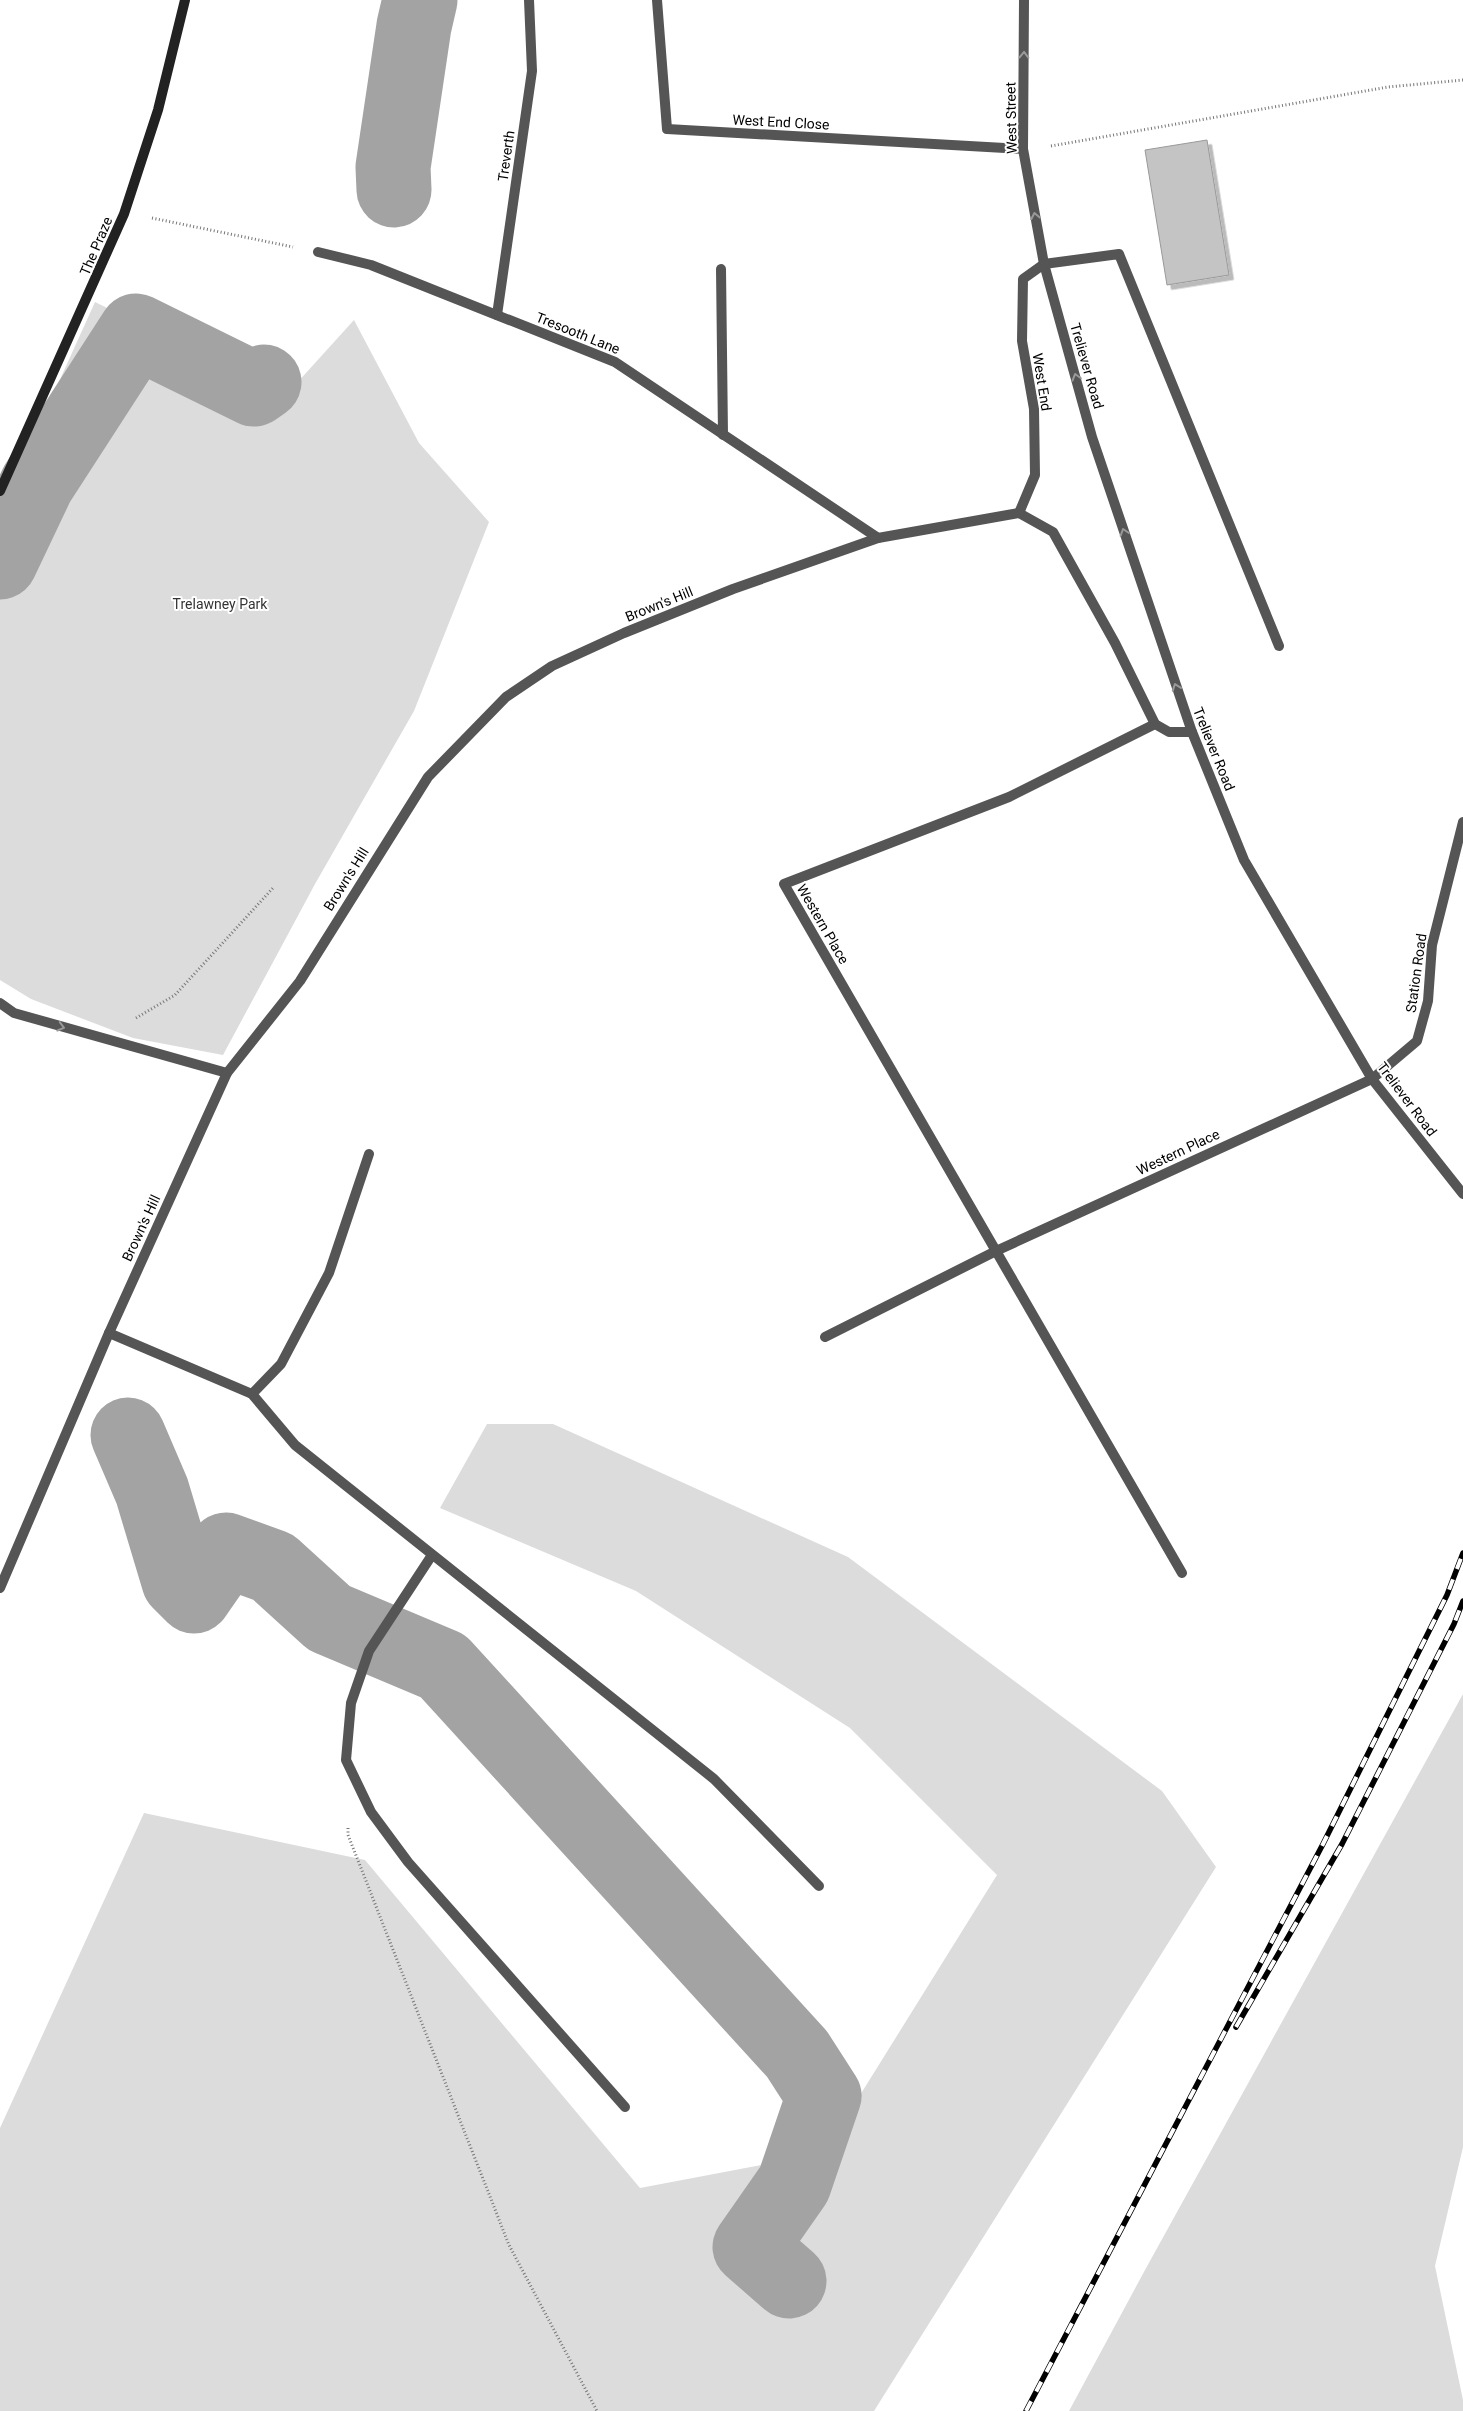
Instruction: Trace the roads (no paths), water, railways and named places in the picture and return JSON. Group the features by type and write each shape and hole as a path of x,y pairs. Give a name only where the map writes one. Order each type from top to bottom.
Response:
{"main road":[{"name":"The Praze","path":"0,491 124,214 158,110 185,0"}],"street":[{"name":"Treverth","path":"497,315 532,71 529,0"},
{"name":"West End Close","path":"657,0 667,129 1023,149"},
{"name":"West Street","path":"1024,0 1023,149 1044,264"},
{"name":"Tresooth Lane","path":"318,252 371,265 615,362 878,538"},
{"path":"1044,264 1119,254 1279,646"},
{"name":"West End","path":"1020,513 1035,475 1034,410 1022,341 1023,279 1044,264"},
{"name":"Treliever Road","path":"1044,264 1092,437 1192,732 1244,860 1372,1079 1463,1194"},
{"path":"721,270 722,435"},
{"path":"1020,513 1053,532 1115,643 1155,724 1169,732 1192,732"},
{"name":"Brown's Hill","path":"0,1588 109,1333 227,1074 300,981 428,777 506,697 552,666 624,633 733,589 878,538 1020,513"},
{"name":"Western Place","path":"1155,724 1009,797 784,884 1182,1572"},
{"name":"Station Road","path":"1372,1079 1417,1041 1428,1002 1432,945 1463,822"},
{"path":"0,1003 14,1013 227,1074"},
{"name":"Western Place","path":"824,1336 996,1251 1372,1079"},
{"path":"252,1394 281,1364 329,1273 369,1154"},
{"path":"109,1333 252,1394 295,1445 714,1779 820,1886"},
{"path":"432,1555 369,1650 352,1703 346,1760 371,1812 408,1862 625,2107"}],"waterway":[{"path":"394,190 393,167 414,26 420,0"},
{"path":"0,562 37,484 136,331 254,389 264,382"},
{"path":"128,1435 152,1491 179,1581 194,1596 226,1550 273,1567 329,1618 443,1666 797,2054 824,2096 794,2184 750,2247 789,2281"}],"railway":[{"path":"1026,2411 1323,1844 1447,1595 1463,1553"},
{"path":"1236,2027 1342,1844 1454,1624 1463,1601"}],"park label":[{"name":"Trelawney Park","path":"220,604"}]}
